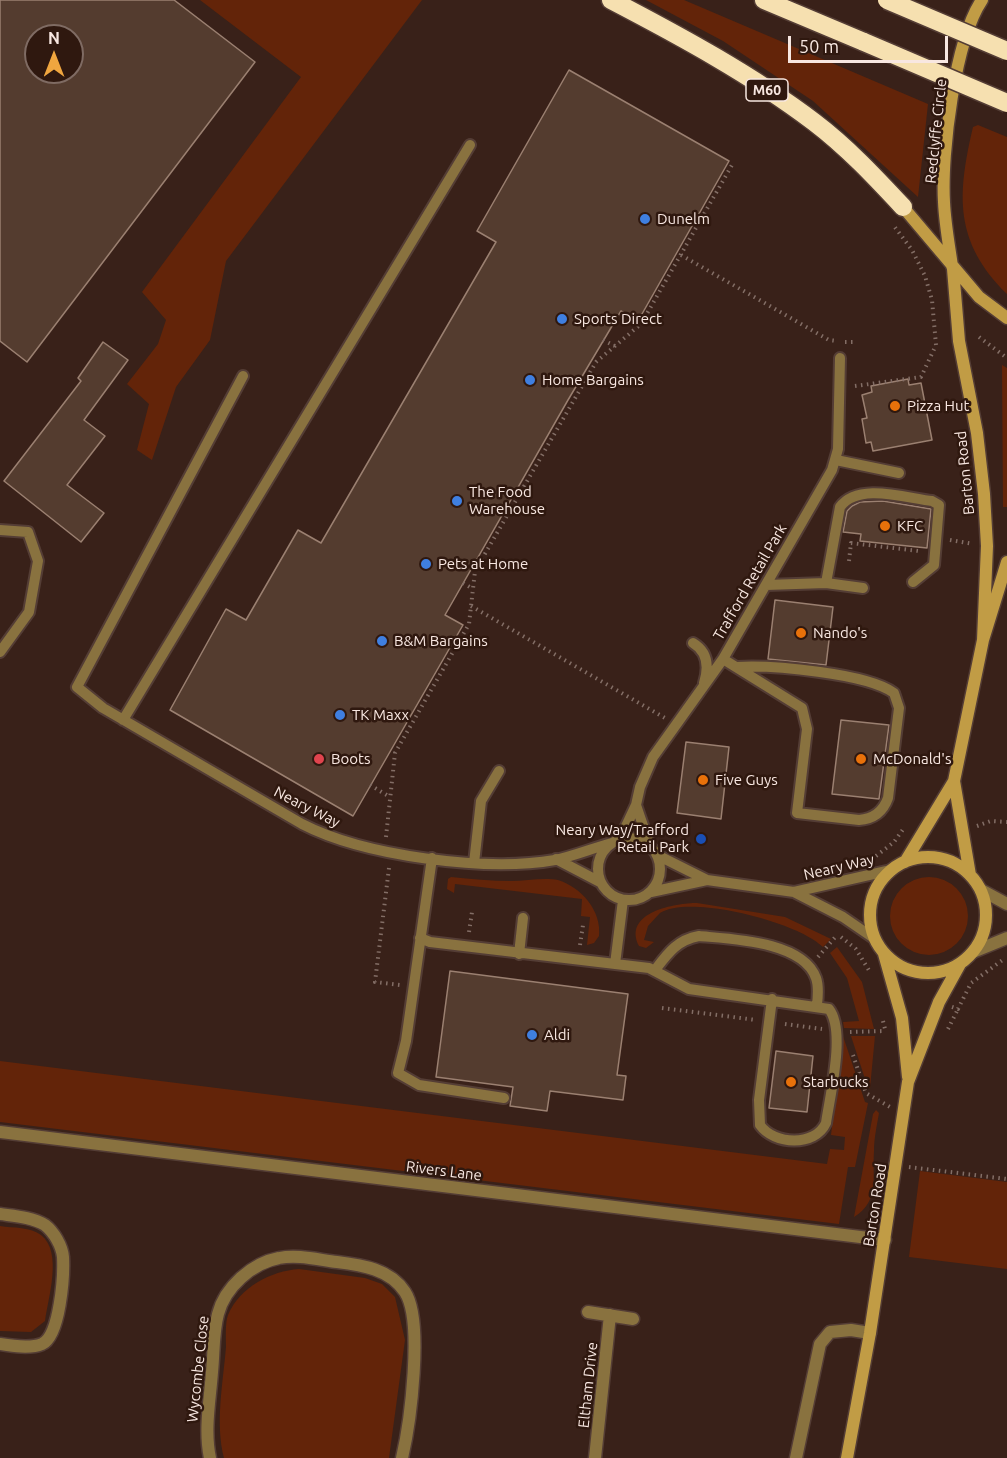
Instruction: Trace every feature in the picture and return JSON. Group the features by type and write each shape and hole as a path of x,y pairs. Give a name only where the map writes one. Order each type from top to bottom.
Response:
{"highway":[{"name":"M60","path":"611,0 763,87 806,117 862,163 903,207"},
{"path":"764,0 1007,104"},
{"path":"887,0 1007,51"}],"main road":[{"name":"Redclyffe Circle","path":"952,267 944,202 949,129 960,54 967,27 982,0"},
{"path":"903,207 979,297 1007,318"},
{"name":"Barton Road","path":"952,267 959,341 977,434 987,546 983,640"},
{"name":"Barton Road","path":"905,862 954,781 983,640 1007,562"},
{"name":"Barton Road","path":"954,781 967,830 970,875"},
{"path":"922,857 940,858 956,864 970,875 981,890 986,906 986,922 982,938 973,952 960,964 937,972 912,971 896,964 884,953 875,939 870,921 871,902 878,884 891,870 905,862 922,857"},
{"name":"Barton Road","path":"884,953 902,1018 909,1082"},
{"name":"Barton Road","path":"847,1458 870,1333 909,1082 939,1002 960,964"}],"street":[{"path":"981,890 1007,904"},
{"path":"973,952 1007,938"},
{"name":"Rivers Lane","path":"0,1132 885,1240"},
{"path":"0,1214 23,1217 45,1226 56,1237 63,1256 56,1326 51,1337 41,1345 0,1344"},
{"name":"Wycombe Close","path":"210,1458 207,1427 218,1314 225,1296 242,1277 263,1263 279,1258 298,1257 367,1265 388,1276 406,1293 416,1341 402,1458"},
{"path":"588,1312 633,1319"},
{"name":"Eltham Drive","path":"595,1458 610,1316"},
{"path":"796,1458 820,1344 830,1332 850,1330 870,1333"}],"lane":[{"path":"123,720 470,145"},
{"name":"Trafford Retail Park","path":"616,841 636,805 640,787 652,757 723,659 836,460 840,358"},
{"name":"Neary Way","path":"243,376 77,687 123,720 319,833 385,850 474,863 516,864 556,860 616,841"},
{"path":"836,460 899,473"},
{"path":"826,584 837,513 843,502 853,495 865,493 936,502 941,509 934,565 913,582"},
{"path":"0,530 28,532 38,561 29,612 0,652"},
{"path":"766,585 826,584 863,588"},
{"path":"693,643 702,649 707,661 702,689"},
{"path":"723,659 802,708 807,729 797,813 859,820 869,819 881,811 888,798 898,699 889,690 867,682 800,669 737,667"},
{"path":"474,863 482,801 499,771"},
{"path":"636,805 650,846"},
{"path":"641,840 657,855 660,874 651,892 643,897 623,900 605,890 600,882 598,873 601,856 616,841 641,840"},
{"name":"Neary Way","path":"657,855 707,880 795,892 843,917 875,939"},
{"path":"432,858 406,1041 398,1073 419,1085 504,1098"},
{"path":"556,860 600,882"},
{"name":"Neary Way","path":"795,892 891,870"},
{"name":"Neary Way","path":"651,892 707,880"},
{"path":"615,964 623,900"},
{"path":"519,954 523,918"},
{"path":"655,970 669,952 688,938 699,936 767,945 792,954 809,967 818,985 817,1005"},
{"path":"420,938 430,942 655,970 689,989 772,999 817,1005 829,1009 834,1015 836,1032 826,1123 823,1130 807,1140 778,1138 764,1132 758,1116 772,999"}],"path":[{"path":"412,987 375,982 389,867 382,866 398,748 439,671 469,624 476,571 500,524 596,362 642,324 681,255 686,241 732,165"},
{"path":"855,394 855,385 921,377 936,345 932,300 925,276 912,250 894,226"},
{"path":"681,255 829,340 855,342"},
{"path":"979,337 1007,358"},
{"path":"603,340 615,346"},
{"path":"849,561 851,543 928,552 930,538 987,546"},
{"path":"463,584 473,589"},
{"path":"471,606 676,726"},
{"path":"393,745 398,748"},
{"path":"370,785 390,797"},
{"path":"870,859 894,842 911,818 928,826"},
{"path":"967,830 991,820 1007,822"},
{"path":"843,917 839,936 856,949 874,978"},
{"path":"939,1002 958,1010 971,983 1007,957"},
{"path":"662,1008 836,1032"},
{"path":"880,1010 883,1021 902,1018"},
{"path":"849,1042 845,1032 885,1031"},
{"path":"852,1052 866,1093 903,1115"},
{"path":"897,1166 1007,1179"}],"shaded area":[{"path":"200,0 422,0 226,261 210,340 176,387 152,460 137,450 149,404 127,384 158,344 166,320 142,292 301,77"},
{"path":"646,0 684,0 928,104 918,197 813,101 723,41"},
{"path":"978,125 1007,137 1007,294 977,256 964,216 964,174 973,127"},
{"path":"1002,365 1007,368 1007,507 1003,507"},
{"path":"451,877 504,881 547,879 566,883 582,894 593,909 599,927 599,936 594,943 587,945 590,917 581,916 582,899 455,884 454,893 447,889 448,879"},
{"path":"929,877 944,880 957,888 965,901 968,916 965,931 957,944 944,952 929,955 914,952 901,944 893,931 890,916 893,901 901,888 914,880"},
{"path":"697,903 785,917 831,939 823,947 791,928 768,920 718,909 695,907 675,908 660,913 648,926 644,940 654,942 646,948 639,946 636,934 638,925 644,917 665,908"},
{"path":"837,947 862,982 874,1029 844,1028 843,1022 859,1021 847,978 830,953"},
{"path":"843,1036 865,1102 868,1103 855,1167 848,1167 839,1224 0,1122 0,1061 827,1164 830,1149 844,1150 845,1137 831,1135"},
{"path":"851,1036 875,1036 870,1088 868,1088"},
{"path":"876,1110 879,1113 874,1141 873,1188 868,1204 854,1217 873,1114"},
{"path":"920,1171 1007,1182 1007,1269 909,1257"},
{"path":"0,1226 37,1232 48,1243 51,1252 53,1264 51,1288 45,1321 31,1332 0,1331"},
{"path":"299,1269 365,1278 382,1284 395,1297 405,1340 389,1458 224,1458 220,1417 228,1315 240,1296 258,1282 278,1273"}],"building":[{"path":"0,0 174,0 255,62 27,362 0,341"},
{"path":"569,70 729,161 638,321 621,311 568,400 445,615 463,625 353,816 170,710 226,609 246,620 298,530 321,543 496,242 477,231"},
{"path":"103,342 128,360 84,420 105,436 67,485 104,513 81,542 4,481 81,381 78,378"},
{"name":"Pizza Hut","path":"908,379 909,385 921,383 932,440 873,451 871,442 866,443 862,419 867,418 862,395 872,392 871,386"},
{"name":"KFC","path":"883,501 931,509 927,548 860,541 861,534 843,532 847,511 852,506 860,502"},
{"name":"Nando's","path":"775,600 833,607 826,665 768,659"},
{"name":"McDonald's","path":"841,720 889,725 879,799 832,794"},
{"name":"Five Guys","path":"686,742 729,747 721,819 677,813"},
{"name":"Aldi","path":"450,971 628,994 617,1075 626,1076 623,1100 550,1091 547,1111 510,1106 513,1087 436,1077"},
{"name":"Starbucks","path":"776,1051 813,1056 807,1112 769,1108"}],"place":[{"name":"Dunelm","path":"645,219"},
{"name":"Sports Direct","path":"562,319"},
{"name":"Home Bargains","path":"530,380"},
{"name":"Pizza Hut","path":"895,406"},
{"name":"The Food Warehouse","path":"457,501"},
{"name":"KFC","path":"885,526"},
{"name":"Pets at Home","path":"426,564"},
{"name":"Nando's","path":"801,633"},
{"name":"B&M Bargains","path":"382,641"},
{"name":"TK Maxx","path":"340,715"},
{"name":"Boots","path":"319,759"},
{"name":"McDonald's","path":"861,759"},
{"name":"Five Guys","path":"703,780"},
{"name":"Neary Way/Trafford Retail Park","path":"701,839"},
{"name":"Aldi","path":"532,1035"},
{"name":"Starbucks","path":"791,1082"}]}
